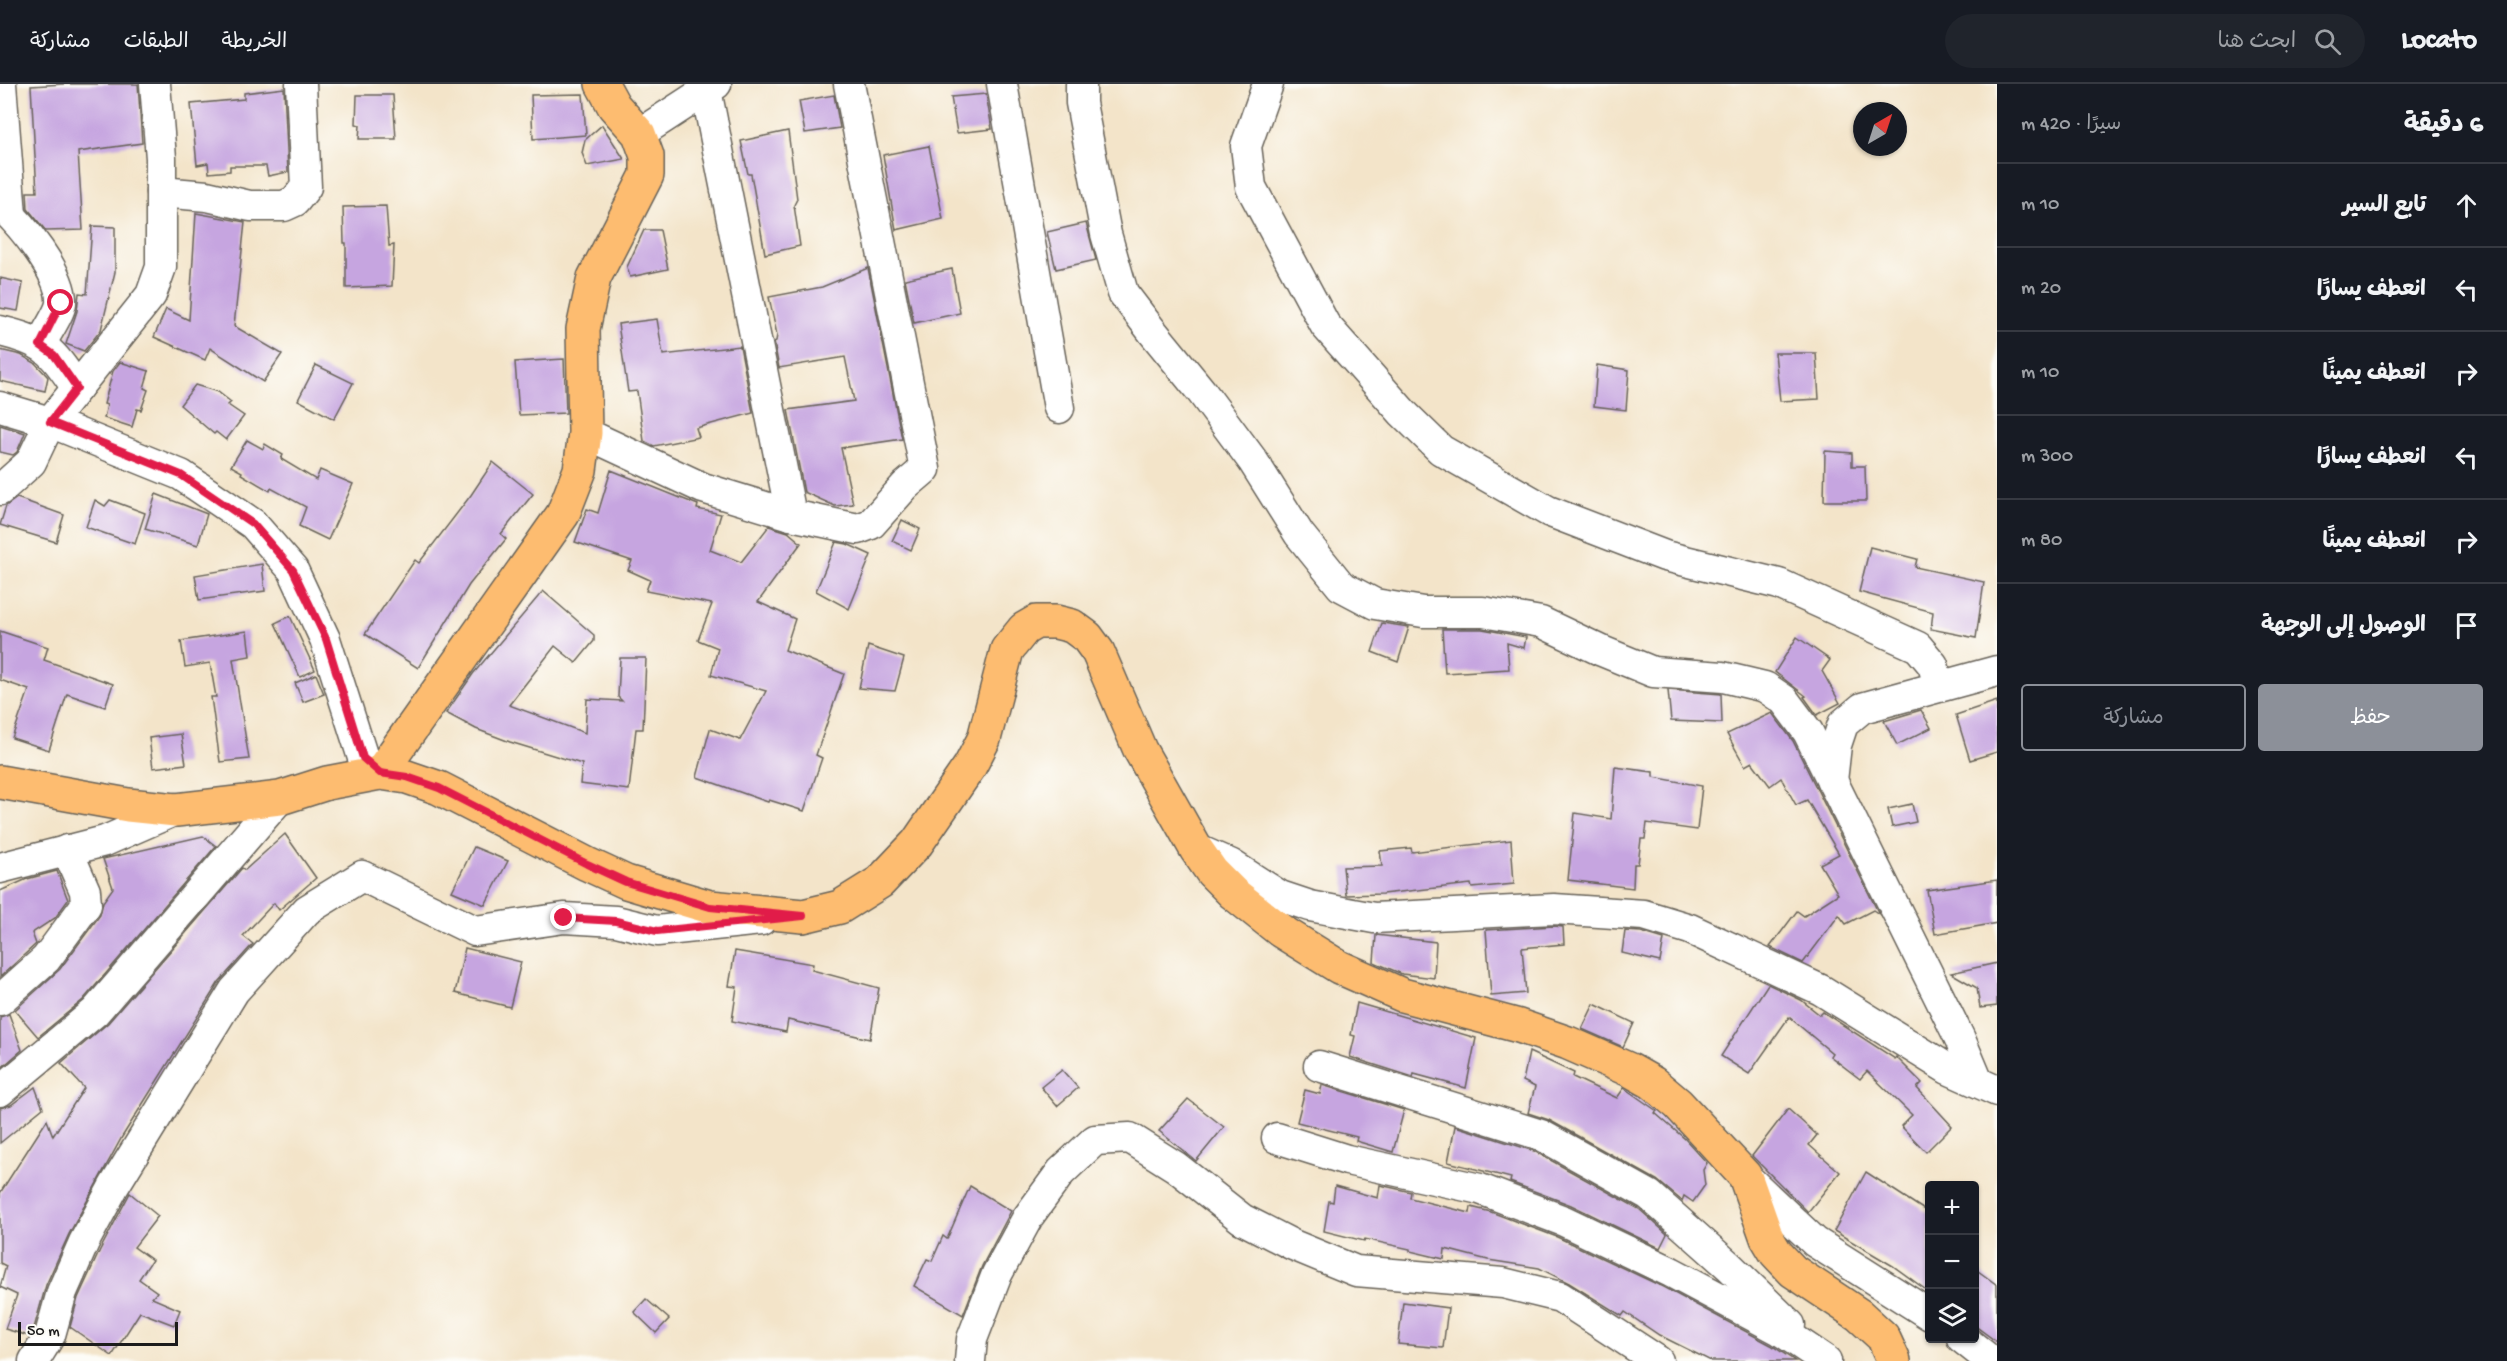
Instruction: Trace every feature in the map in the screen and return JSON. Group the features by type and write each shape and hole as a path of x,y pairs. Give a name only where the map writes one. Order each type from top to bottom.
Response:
{"main road":[{"path":"380,773 563,514 580,470 585,433 583,329 594,278 647,175 647,156 639,134 614,106 602,84"},
{"path":"0,782 128,805 176,810 280,798 327,783 380,773 407,777 439,788 626,882 710,907 803,916 840,907 880,882 917,843 970,766 984,739 1007,650 1024,629 1036,622 1056,622 1072,626 1087,637 1098,652 1140,750 1196,849 1212,872 1233,893 1281,931 1339,967 1402,995 1519,1026 1568,1043 1630,1070 1653,1083 1678,1104 1744,1176 1767,1238 1776,1252 1793,1271 1859,1315 1883,1337 1894,1361"}],"street":[{"path":"1,84 6,210 53,270 61,303 40,345"},
{"path":"0,490 31,462 50,422 151,295 161,267 161,159 155,84"},
{"path":"161,192 207,196 250,206 284,206 295,201 306,187 301,84"},
{"path":"585,433 704,488 791,515 858,529 871,524 904,486 925,469 849,84"},
{"path":"1002,84 1059,408"},
{"path":"1081,84 1081,103 1106,234 1123,293 1202,390 1253,461 1299,534 1341,586 1375,604 1413,611 1483,612 1541,622 1653,672 1723,677 1765,687 1784,700 1808,732 1960,1039 1987,1087"},
{"path":"1268,84 1246,146 1251,187 1325,325 1403,413 1441,450 1548,511 1665,556 1779,584 1918,647 1933,665 1938,686"},
{"path":"639,134 711,87 791,515"},
{"path":"0,332 30,338 54,355 77,388"},
{"path":"0,407 50,422 181,475 253,524 293,570 326,639 363,758 380,773"},
{"path":"1832,781 1836,745 1843,724 1862,708 1997,671"},
{"path":"0,1091 95,1012 280,798"},
{"path":"0,868 105,841 176,810"},
{"path":"1196,849 1230,864 1280,896 1310,906 1374,918 1554,909 1653,917 1690,929 1821,990 1948,1070 1987,1087"},
{"path":"0,1000 46,959 86,905 85,891 67,850"},
{"path":"34,1361 50,1335 62,1292 84,1242 114,1186 234,991 307,910 362,876 475,931 564,918 616,921 657,931 803,916"},
{"path":"1318,1066 1541,1135 1649,1195 1783,1317 1822,1358"},
{"path":"970,1361 972,1339 997,1274 1028,1217 1061,1172 1095,1140 1130,1138 1176,1167 1242,1219 1293,1245 1356,1271 1503,1283 1560,1297 1658,1361"},
{"path":"1276,1138 1347,1160 1480,1188 1564,1221 1671,1272 1780,1330 1822,1358"},
{"path":"1744,1176 1815,1242 1925,1312"},
{"path":"1968,1343 1990,1361"}],"building":[{"path":"138,84 142,143 78,152 83,230 46,231 28,209 27,192 37,192 31,86"},
{"path":"284,88 288,172 268,176 266,166 230,166 230,171 209,173 208,163 197,165 191,104 244,99 244,93"},
{"path":"583,94 586,135 533,139 531,95"},
{"path":"986,94 992,129 957,133 951,97"},
{"path":"357,95 393,95 396,139 359,139 360,125 356,124"},
{"path":"834,95 840,128 805,133 799,101"},
{"path":"602,125 624,159 587,166 582,153 585,140"},
{"path":"788,131 797,199 794,205 800,246 765,254 751,174 748,174 741,141"},
{"path":"929,146 943,219 896,230 883,155"},
{"path":"386,206 389,246 394,245 392,286 346,288 343,207"},
{"path":"196,213 245,222 234,326 282,354 263,382 210,348 205,360 154,337 166,309 189,320"},
{"path":"1086,223 1096,260 1056,269 1047,232"},
{"path":"92,226 115,227 115,272 101,330 84,351 66,344 77,311 79,293 87,294"},
{"path":"644,230 660,230 668,269 630,277 627,267"},
{"path":"868,268 902,439 841,448 853,504 835,506 804,492 788,410 854,401 845,357 779,368 774,342 777,335 769,297 822,287"},
{"path":"952,269 960,313 914,323 905,279"},
{"path":"0,278 23,283 18,311 0,308"},
{"path":"657,319 663,355 740,346 753,413 696,428 699,437 654,446 644,441 637,391 628,392 618,324"},
{"path":"0,350 21,355 35,363 48,377 45,391 0,381"},
{"path":"1775,353 1816,353 1819,399 1780,401"},
{"path":"564,359 566,413 519,415 515,362"},
{"path":"120,362 149,371 144,388 148,390 141,410 137,409 132,427 104,418 107,405 104,404 113,371"},
{"path":"316,365 353,383 334,419 298,400"},
{"path":"1597,365 1629,370 1626,410 1594,406"},
{"path":"195,385 218,392 231,402 228,405 244,416 226,440 216,432 214,434 180,405"},
{"path":"0,425 25,433 17,452 13,455 0,452"},
{"path":"247,440 263,449 265,444 283,455 281,459 316,480 320,470 353,484 328,540 299,526 306,507 271,488 270,491 231,466"},
{"path":"1825,451 1852,453 1852,466 1865,466 1866,501 1824,501"},
{"path":"493,462 533,494 501,534 506,539 469,585 418,668 365,634 415,560 419,563"},
{"path":"611,470 698,505 697,509 721,514 710,550 741,562 769,526 788,532 801,543 758,602 795,619 785,650 844,674 816,755 822,758 804,811 769,800 768,802 697,777 710,729 740,740 766,691 711,675 718,648 698,640 712,604 646,591 650,580 628,570 632,561 575,542 587,509 598,513"},
{"path":"156,494 207,514 198,545 145,529"},
{"path":"17,498 64,515 56,542 0,525 6,506"},
{"path":"95,500 105,506 110,500 145,513 135,544 86,527"},
{"path":"902,520 920,529 911,550 892,541"},
{"path":"836,542 847,544 871,555 849,609 816,591"},
{"path":"1870,547 1917,559 1915,567 1984,582 1976,638 1931,629 1933,612 1859,592"},
{"path":"262,564 265,591 199,600 195,575"},
{"path":"543,591 594,635 594,641 576,663 555,646 509,705 585,733 587,699 622,701 618,697 620,658 646,658 643,729 636,729 629,790 580,784 582,764 510,742 476,729 446,713 473,674"},
{"path":"290,616 315,670 300,677 275,623"},
{"path":"1382,623 1409,627 1398,662 1372,652"},
{"path":"1442,629 1482,629 1526,637 1524,648 1507,643 1509,669 1445,673"},
{"path":"0,631 48,647 44,660 113,684 105,707 67,694 49,750 12,738 29,690 0,680"},
{"path":"247,631 250,656 233,659 249,759 220,762 211,697 216,697 210,663 185,667 181,641"},
{"path":"1797,637 1830,660 1822,671 1840,703 1817,715 1804,697 1806,696 1775,672"},
{"path":"868,646 904,658 895,691 859,688"},
{"path":"316,674 324,694 303,702 295,683"},
{"path":"1668,690 1721,694 1722,723 1671,721"},
{"path":"1997,701 1997,752 1970,760 1956,715"},
{"path":"1921,710 1931,728 1897,745 1884,721"},
{"path":"1772,713 1793,741 1879,914 1873,910 1846,924 1839,915 1803,963 1770,947 1797,911 1804,916 1838,894 1820,864 1839,854 1807,800 1796,805 1781,778 1770,786 1752,762 1745,766 1727,734"},
{"path":"181,734 186,764 153,768 149,738"},
{"path":"1615,767 1653,772 1653,777 1702,786 1697,830 1647,823 1645,839 1641,839 1638,864 1634,864 1633,888 1568,880 1575,813 1611,819"},
{"path":"1912,804 1916,822 1892,827 1888,809"},
{"path":"285,834 316,878 279,910 274,903 243,936 253,944 219,982 122,1137 69,1234 46,1285 34,1328 29,1336 5,1329 17,1295 0,1287 6,1266 0,1263 0,1193 47,1120 53,1136 84,1088 61,1063 108,1023 242,868 245,870"},
{"path":"203,836 216,846 83,1000 38,1037 15,1010 60,969 100,915 103,902 113,888 103,859"},
{"path":"1511,840 1514,884 1472,888 1471,884 1382,894 1346,895 1343,867 1382,866 1380,851 1411,848 1412,852"},
{"path":"474,847 508,861 485,905 452,891"},
{"path":"57,871 68,900 55,918 32,933 36,944 0,977 0,891 27,879"},
{"path":"1997,880 1997,923 1935,934 1927,890"},
{"path":"1563,927 1564,944 1522,948 1526,993 1491,996 1486,930"},
{"path":"1625,931 1641,932 1664,939 1660,962 1622,953"},
{"path":"1376,935 1436,942 1434,978 1402,974 1374,962"},
{"path":"465,948 521,962 510,1007 455,993"},
{"path":"735,951 813,964 812,970 879,988 870,1039 788,1020 786,1032 732,1021 737,987 729,986"},
{"path":"1997,963 1997,1006 1980,1008 1977,988 1951,973"},
{"path":"1768,984 1801,1000 1820,1015 1823,1012 1895,1059 1896,1057 1922,1083 1917,1088 1952,1126 1926,1152 1901,1126 1912,1115 1867,1071 1860,1079 1830,1056 1832,1053 1789,1017 1749,1074 1721,1056"},
{"path":"1357,1003 1476,1038 1466,1088 1414,1074 1413,1077 1350,1057 1355,1036 1351,1035"},
{"path":"1594,1004 1634,1023 1623,1047 1582,1029"},
{"path":"9,1014 22,1050 0,1069 0,1017"},
{"path":"1529,1052 1574,1073 1573,1077 1617,1098 1624,1088 1657,1111 1655,1113 1685,1139 1707,1163 1703,1170 1705,1185 1693,1202 1684,1196 1682,1201 1657,1180 1549,1120 1528,1113 1535,1087 1523,1081"},
{"path":"1062,1070 1078,1088 1057,1106 1041,1087"},
{"path":"1322,1085 1404,1110 1393,1152 1356,1141 1357,1137 1297,1122 1305,1090 1320,1094"},
{"path":"35,1087 43,1108 0,1143 0,1108 11,1105"},
{"path":"1188,1099 1224,1127 1196,1161 1159,1131"},
{"path":"1788,1109 1817,1135 1809,1145 1840,1172 1808,1212 1752,1156"},
{"path":"1455,1126 1534,1151 1639,1209 1667,1234 1660,1248 1571,1205 1510,1182 1511,1178 1448,1162"},
{"path":"1866,1172 1925,1210 1925,1289 1893,1266 1834,1231"},
{"path":"1380,1185 1411,1192 1410,1198 1470,1213 1471,1207 1491,1212 1557,1237 1663,1287 1771,1345 1795,1361 1711,1361 1659,1335 1625,1312 1622,1316 1569,1283 1539,1268 1488,1260 1445,1249 1444,1259 1410,1251 1410,1249 1324,1231 1329,1201 1333,1202 1335,1186 1378,1198"},
{"path":"970,1186 1011,1211 982,1266 963,1315 914,1286 927,1259 932,1261 943,1236 947,1239"},
{"path":"130,1193 158,1216 134,1247 152,1260 139,1279 157,1292 152,1298 180,1310 174,1325 140,1312 112,1356 70,1327 78,1298"},
{"path":"1979,1272 1997,1285 1997,1342 1979,1329"},
{"path":"646,1299 669,1319 656,1333 634,1312"},
{"path":"1403,1302 1448,1308 1443,1348 1398,1344"}],"route":[{"path":"61,303 40,345 54,355 77,388 50,422 181,475 253,524 293,570 326,639 363,758 380,773 407,777 439,788 626,882 710,907 803,916 657,931 616,921 564,918"}]}
